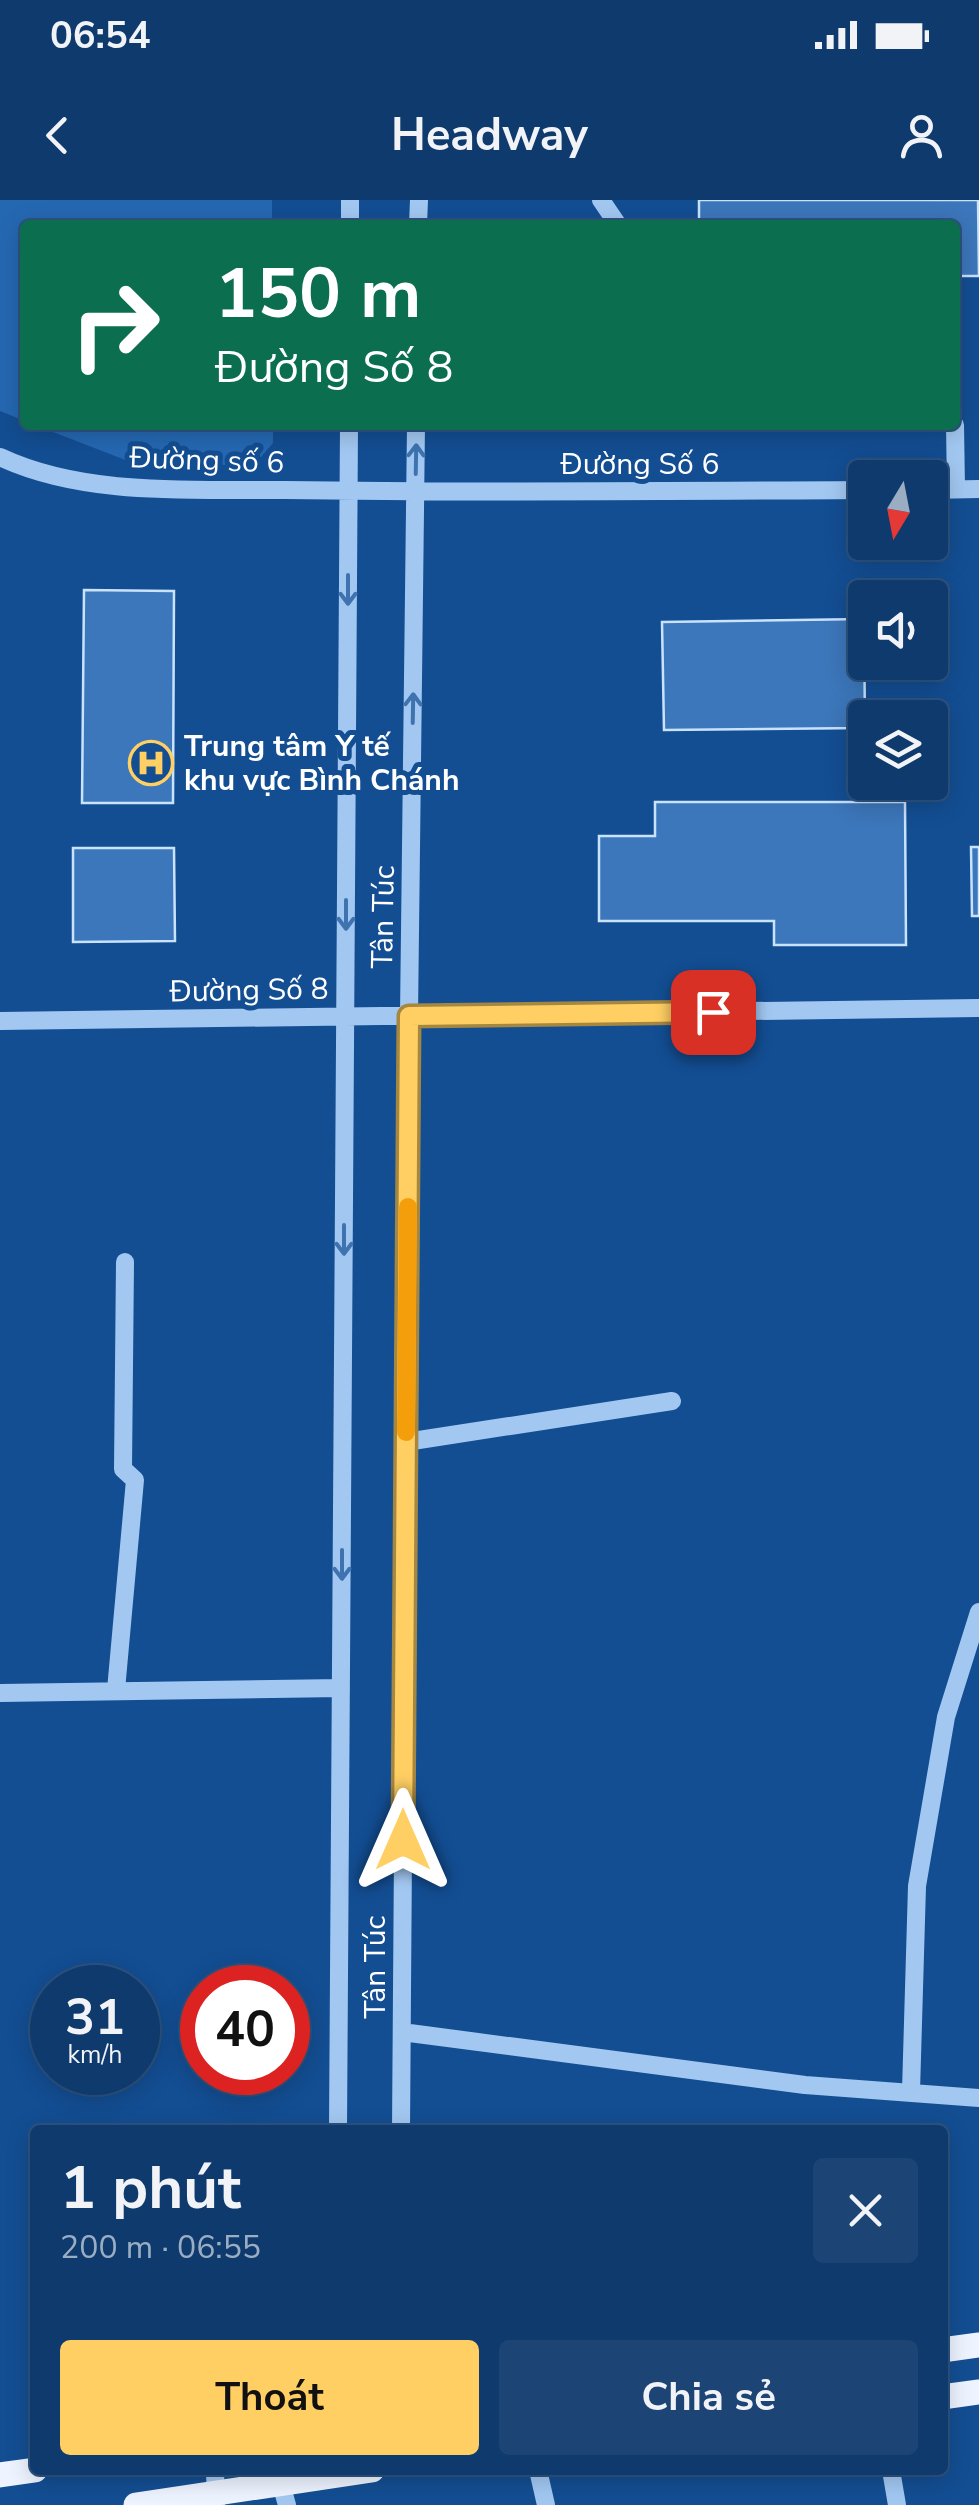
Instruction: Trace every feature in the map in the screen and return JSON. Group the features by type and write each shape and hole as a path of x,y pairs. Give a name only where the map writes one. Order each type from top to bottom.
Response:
{"main road":[{"path":"948,2349 979,2346"},
{"path":"948,2396 979,2392"},
{"path":"0,2474 30,2471"},
{"path":"136,2505 216,2489 281,2487 327,2475"}],"street":[{"name":"Tân Túc","path":"338,2125 349,430"},
{"name":"Tân Túc","path":"401,2125 416,430"},
{"path":"955,430 956,490"},
{"name":"Đường số 6","path":"0,457 21,467 112,485 182,492 416,493"},
{"path":"948,490 979,489"},
{"name":"Đường Số 6","path":"416,493 848,490"},
{"name":"Đường Số 8","path":"0,1021 979,1008"},
{"path":"116,1690 135,1480 123,1470 126,1262"},
{"path":"406,1442 672,1401"},
{"path":"911,2091 917,1886 946,1717 979,1612"},
{"path":"0,1693 341,1688"},
{"path":"402,2032 804,2085 979,2098"},
{"path":"539,2475 546,2505"},
{"path":"891,2475 897,2505"}],"shaded area":[{"path":"0,200 272,200 272,220 20,220 20,419 0,411"},
{"path":"48,430 273,430 273,443 253,466 128,461"}],"building":[{"path":"699,200 978,200 979,276 960,276 960,220 699,220"},
{"path":"84,590 174,591 173,803 82,803"},
{"path":"848,619 848,680 865,680 865,700 848,700 848,728 664,730 662,622"},
{"path":"655,802 905,802 906,945 774,945 774,921 599,921 599,836 655,836"},
{"path":"971,847 979,847 979,916 972,916"},
{"path":"73,848 174,848 175,941 73,942"}],"slow traffic":[{"path":"406,1432 408,1207"}],"place":[{"name":"Trung tâm Y tế khu vực Bình Chánh","path":"151,763"}],"route":[{"path":"403,1840 409,1016 713,1012"}]}
